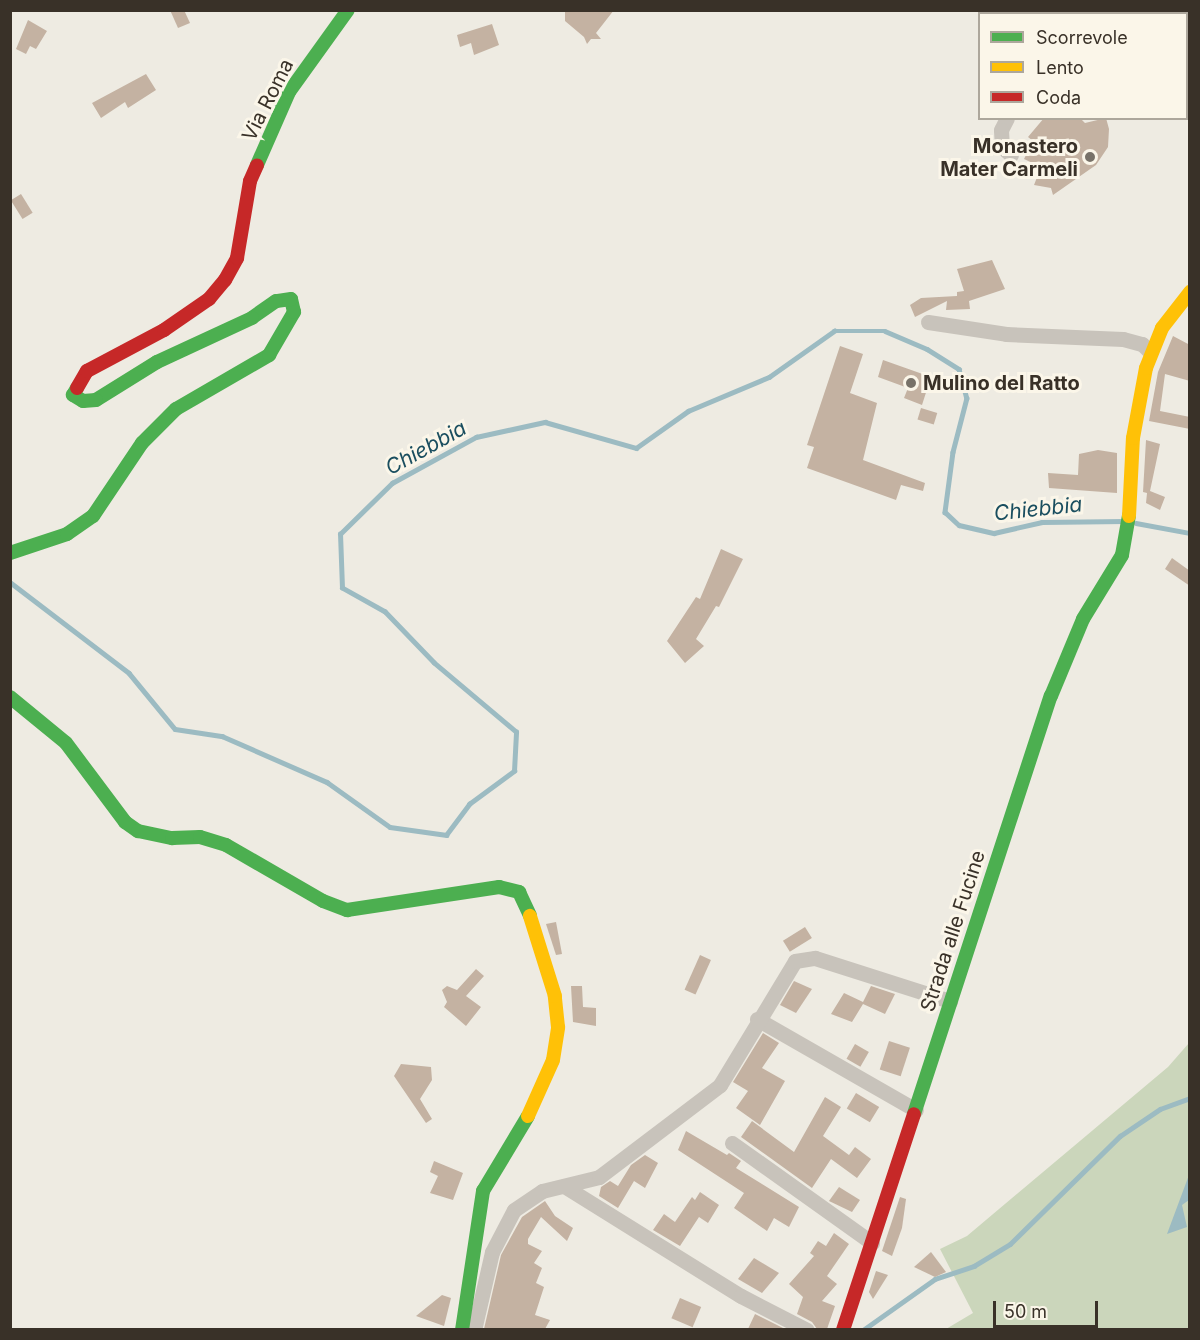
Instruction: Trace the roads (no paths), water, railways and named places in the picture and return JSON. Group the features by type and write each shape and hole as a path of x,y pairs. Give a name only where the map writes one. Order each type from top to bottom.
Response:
{"street":[{"name":"Via Roma","path":"15,552 67,534 93,516 142,443 176,409 269,355 284,333 294,312 291,299 276,301 252,318 157,362 96,400 83,401 72,395 87,371 164,330 208,299 225,280 237,258 250,181 289,92 348,10"},
{"path":"1005,120 1001,130 1002,147 1011,155"},
{"name":"Strada alle Fucine","path":"843,1329 1051,696 1083,619 1122,555 1128,534 1132,438 1150,352 1162,328 1183,314 1190,292"},
{"path":"928,322 1006,334 1123,339 1142,344 1150,352"},
{"path":"10,697 66,743 125,822 138,831 172,838 200,837 226,845 323,901 346,910 373,909 499,887 519,892 525,900 555,996 558,1027 553,1060 533,1107 483,1191 462,1329"},
{"path":"474,1329 492,1252 514,1210 542,1191 599,1177 720,1085 730,1074 758,1019 795,962 803,958 815,958 950,1001"},
{"path":"758,1019 916,1110"},
{"path":"732,1143 872,1243"},
{"path":"564,1186 741,1296 807,1329"}],"water":[{"path":"1189,1175 1189,1200 1182,1205 1187,1227 1167,1234"}],"waterway":[{"name":"Chiebbia","path":"10,582 129,673 175,729 222,736 327,782 390,827 446,835 469,804 514,771 516,732 434,663 385,612 342,588 340,534 392,483 476,437 545,422 636,448 688,411 769,377 834,331 885,331 927,349 959,369 967,398 953,452 945,512 959,525 994,533 1042,522 1124,521"},
{"name":"Chiebbia","path":"1136,523 1190,533"},
{"path":"863,1330 935,1279 974,1266 1010,1244 1120,1136 1160,1109 1190,1098"}],"place":[{"name":"Monastero Mater Carmeli","path":"1090,157"},
{"name":"Mulino del Ratto","path":"911,383"}]}
